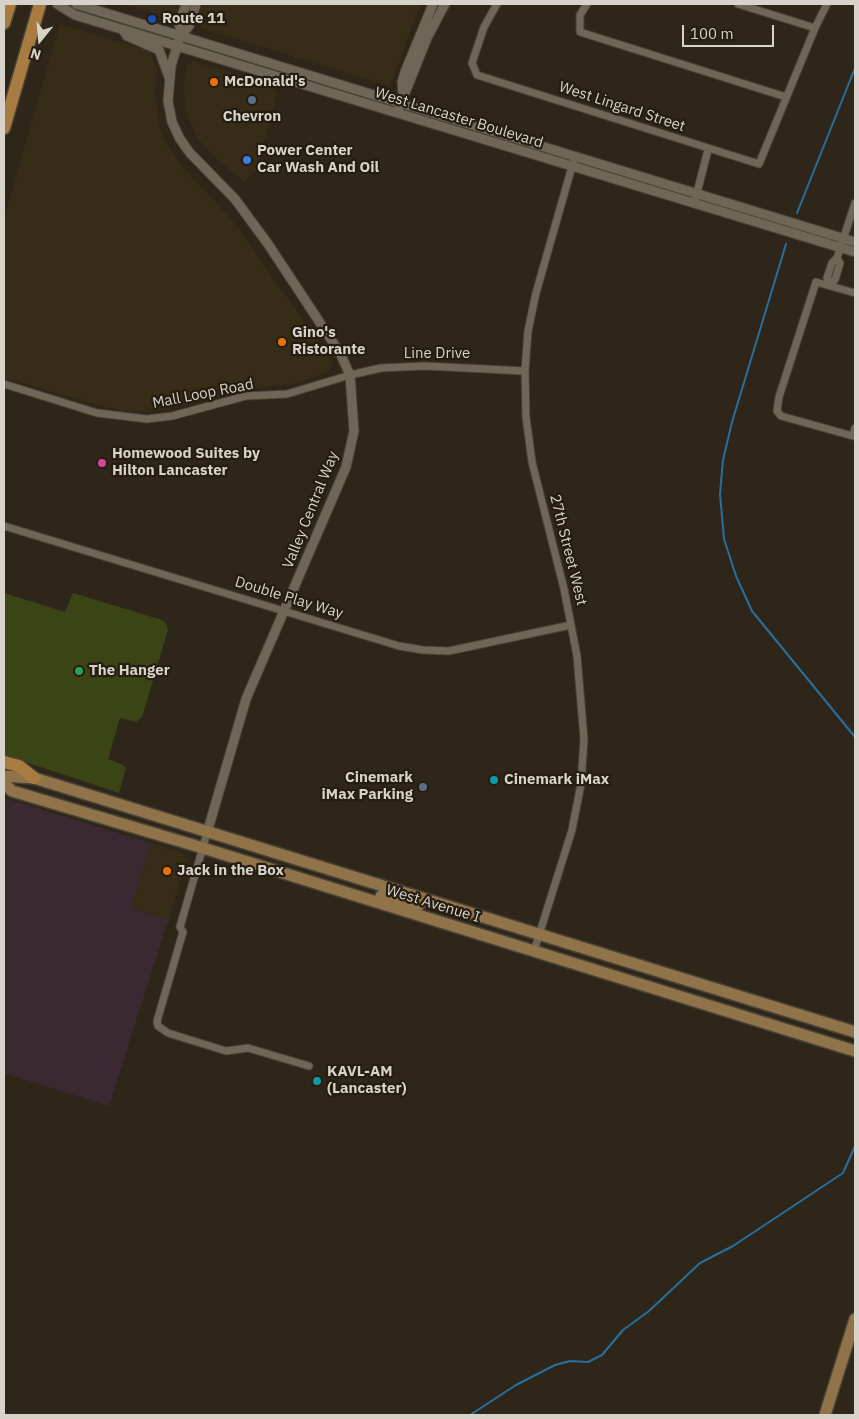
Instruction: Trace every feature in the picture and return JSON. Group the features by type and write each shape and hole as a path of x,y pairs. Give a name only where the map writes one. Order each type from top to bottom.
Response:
{"highway":[{"path":"5,20 10,4"},
{"path":"4,128 40,4"},
{"path":"4,762 19,766 34,778"}],"main road":[{"name":"West Avenue I","path":"4,776 34,778 855,1032"},
{"name":"West Avenue I","path":"4,783 12,791 203,848 855,1051"},
{"path":"365,898 377,895 419,905 424,899"},
{"path":"825,1415 855,1318"}],"street":[{"name":"West Lancaster Boulevard","path":"57,4 75,15 123,30 179,38 400,103 855,242"},
{"name":"West Lancaster Boulevard","path":"76,4 398,114 855,252"},
{"name":"Valley Central Way","path":"186,4 179,24 179,38 169,77 168,102 172,122 180,140 235,199 317,317 350,375 354,431 346,467 246,699 207,832"},
{"name":"Valley Central Way","path":"179,38 189,26 196,4"},
{"path":"404,93 402,82 405,72 432,4"},
{"path":"398,114 400,103 410,83 426,38 445,4"},
{"name":"West Lingard Street","path":"497,4 484,28 472,63 477,75 708,150 759,164 786,97"},
{"path":"586,4 580,15 580,32 786,97 827,4"},
{"path":"738,4 815,28"},
{"path":"123,30 127,36 159,50 169,77"},
{"path":"694,204 708,150"},
{"name":"27th Street West","path":"534,951 572,830 581,784 584,739 578,656 532,462 526,417 525,371 528,331 536,293 575,156"},
{"path":"830,284 827,278 832,263 837,258 855,203"},
{"path":"855,293 830,284 816,282 779,396 777,411 781,416 853,436 855,428"},
{"name":"Line Drive","path":"350,375 381,368 425,366 525,371"},
{"name":"Mall Loop Road","path":"4,384 98,413 147,419 172,416 246,396 287,394 350,375"},
{"name":"Double Play Way","path":"4,526 399,646 423,650 449,651 571,625"},
{"path":"207,832 180,926 183,932 157,1021 158,1026 168,1033 226,1051 248,1048 309,1066"}],"shaded area":[{"path":"123,4 423,4 417,13 391,84 386,85 204,29 197,23 173,17 168,18"},
{"path":"60,24 150,51 157,69 155,92 160,128 167,145 180,164 232,220 333,363 326,373 297,383 234,391 186,405 150,412 122,411 4,378 4,218"},
{"path":"193,61 238,75 275,90 277,94 256,170 244,182 212,154 199,140 192,127 185,108 184,82 187,65"},
{"path":"4,798 151,843 131,908 168,920 109,1106 4,1073"},
{"path":"151,843 181,852 187,860 168,920 131,908"}],"green space":[{"name":"The Hanger","path":"4,593 65,612 73,593 162,620 166,623 168,630 142,717 136,722 120,718 108,759 126,768 119,793 4,755"}],"waterway":[{"path":"797,213 855,68"},
{"path":"786,244 732,422 723,460 720,494 724,539 736,576 752,611 855,737"},
{"path":"470,1415 516,1385 555,1365 570,1361 588,1362 602,1355 623,1330 649,1311 700,1263 733,1246 843,1173 855,1146"}],"place":[{"name":"Route 11","path":"152,19"},
{"name":"McDonald's","path":"214,82"},
{"name":"Chevron","path":"252,100"},
{"name":"Power Center Car Wash And Oil","path":"247,160"},
{"name":"Gino's Ristorante","path":"282,342"},
{"name":"Homewood Suites by Hilton Lancaster","path":"102,463"},
{"name":"The Hanger","path":"79,671"},
{"name":"Cinemark iMax","path":"494,780"},
{"name":"Cinemark iMax Parking","path":"423,787"},
{"name":"Jack in the Box","path":"167,871"},
{"name":"KAVL-AM (Lancaster)","path":"317,1081"}]}
